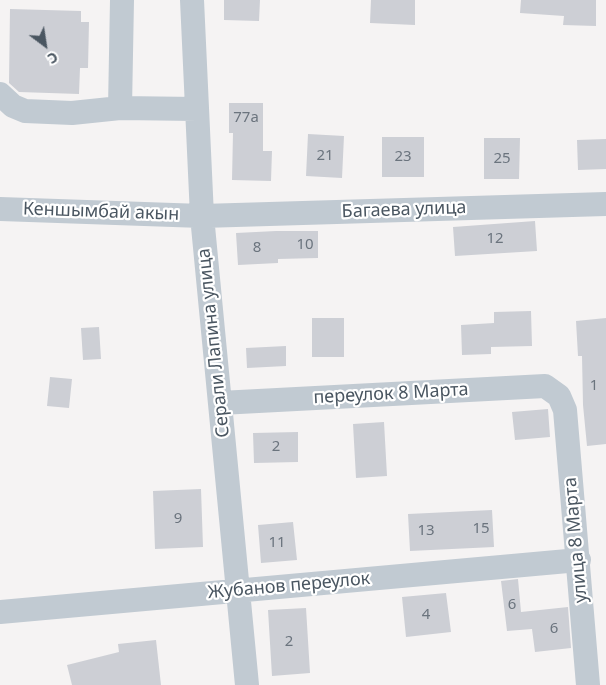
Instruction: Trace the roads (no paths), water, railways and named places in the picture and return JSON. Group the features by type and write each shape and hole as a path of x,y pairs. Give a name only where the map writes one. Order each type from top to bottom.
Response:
{"street":[{"path":"120,108 122,0"},
{"name":"Серали Лапина улица","path":"192,0 202,216 247,685"},
{"path":"0,94 13,106 25,111 72,114 120,108 197,109"},
{"name":"Багаева улица","path":"202,216 606,204"},
{"name":"Кеншымбай акын","path":"0,209 202,216"},
{"name":"переулок 8 Марта","path":"220,403 545,386 559,396"},
{"name":"улица 8 Марта","path":"559,396 565,410 588,685"},
{"name":"Жубанов переулок","path":"0,612 579,560"}]}
